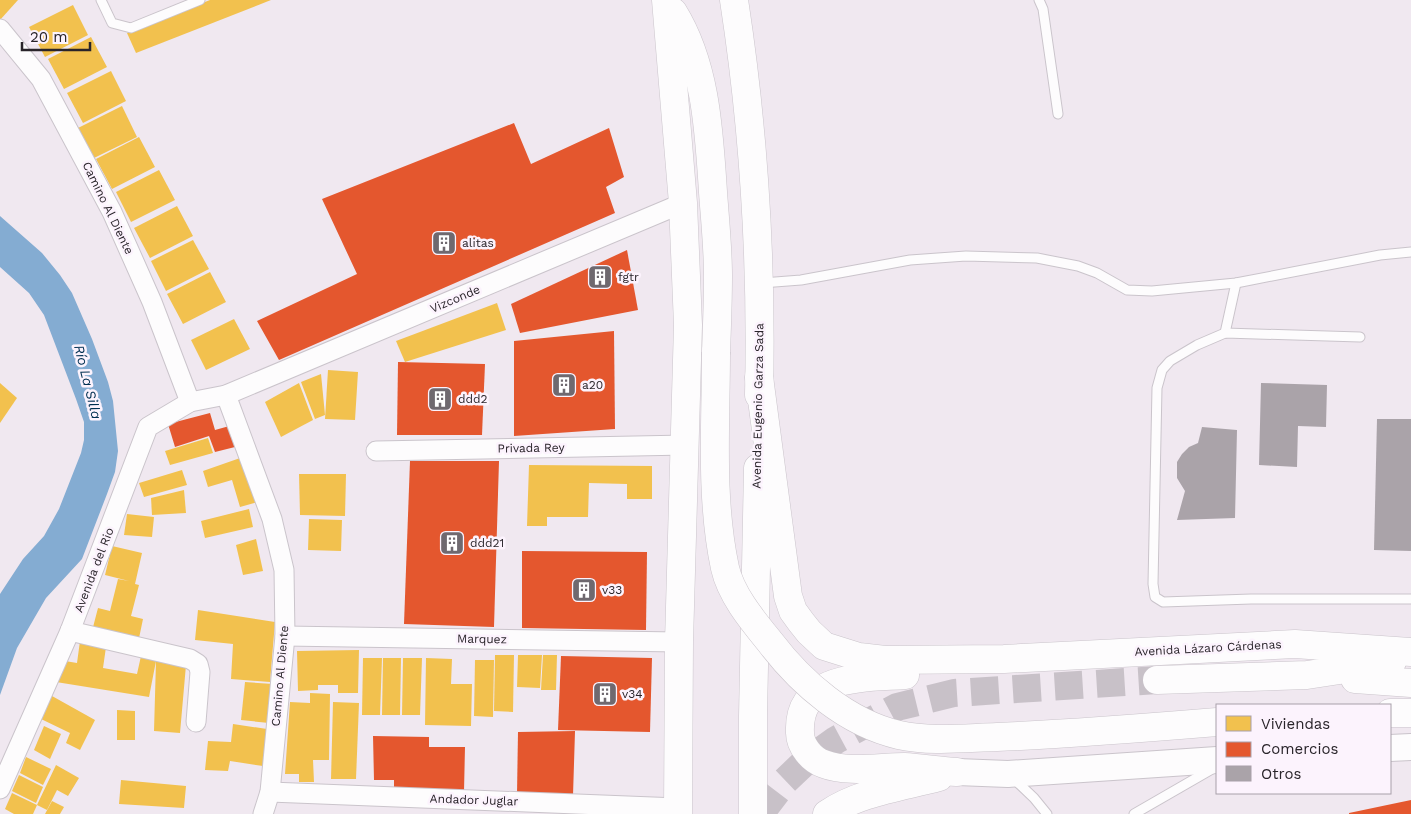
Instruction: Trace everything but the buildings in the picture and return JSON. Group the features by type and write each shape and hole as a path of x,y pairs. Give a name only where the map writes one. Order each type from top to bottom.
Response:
{"highway":[{"name":"Avenida Eugenio Garza Sada","path":"734,0 744,62 755,177 758,283 759,377 752,716 753,814"},
{"path":"666,1 683,203 688,325 679,642 678,811"},
{"path":"666,1 686,36 696,66 710,143 718,275 716,482 718,522 725,571 735,592 777,652 812,689 850,715 898,735 924,738 1058,735 1216,722"},
{"path":"759,377 788,596 793,611 809,632 824,646 859,657 885,660 1004,659"},
{"name":"Avenida Lázaro Cárdenas","path":"1004,659 1295,644 1411,652"},
{"path":"1375,650 1411,646"},
{"path":"957,772 905,767 842,768 824,765 814,759 800,739 803,710 808,700 824,687 848,679 966,671 1004,659"},
{"path":"1307,675 1411,659"},
{"path":"1157,680 1307,675 1411,683"},
{"path":"1391,713 1411,713"},
{"path":"827,814 842,804 858,798 957,772"}],"main road":[{"path":"1391,748 1411,747"},
{"path":"957,772 1008,774 1216,760"}],"street":[{"name":"Camino Al Diente","path":"0,29 41,79 112,212 152,302 190,402"},
{"name":"Vizconde","path":"226,395 683,203"},
{"name":"Camino Al Diente","path":"226,395 272,519 284,570 285,636 270,792 263,814"},
{"name":"Avenida del Rio","path":"0,789 70,631 148,427 190,402 226,395"},
{"name":"Privada Rey","path":"376,451 686,445"},
{"path":"70,631 190,659 198,664 200,672 196,722"},
{"name":"Marquez","path":"285,636 679,642"},
{"name":"Andador Juglar","path":"270,792 678,811"}],"lane":[{"path":"101,0 112,23 131,28 200,0"},
{"path":"1039,0 1043,8 1058,114"},
{"path":"758,283 801,280 910,260 966,256 1037,258 1078,266 1097,273 1127,290 1152,291 1236,283 1380,255 1411,252"},
{"path":"1225,333 1236,283"},
{"path":"1360,337 1225,333 1170,361 1162,370 1157,388 1153,584 1155,597 1163,602 1251,599 1411,599"},
{"path":"1134,814 1216,767"},
{"path":"1008,774 1034,798 1047,814"}],"water":[{"name":"Río La Silla","path":"0,216 42,253 72,293 108,382 113,401 118,451 115,472 82,559 46,598 17,648 0,695 0,594 23,559 44,536 59,509 81,453 84,440 84,422 44,315 29,293 0,267"}],"tunnel":[{"path":"760,814 785,781 805,762 836,740 897,707 954,693 1157,680"}],"place":[{"name":"alitas","path":"444,243"},
{"name":"fgtr","path":"600,277"},
{"name":"a20","path":"564,385"},
{"name":"ddd2","path":"440,399"},
{"name":"ddd21","path":"452,543"},
{"name":"v33","path":"584,590"},
{"name":"v34","path":"605,694"}]}
